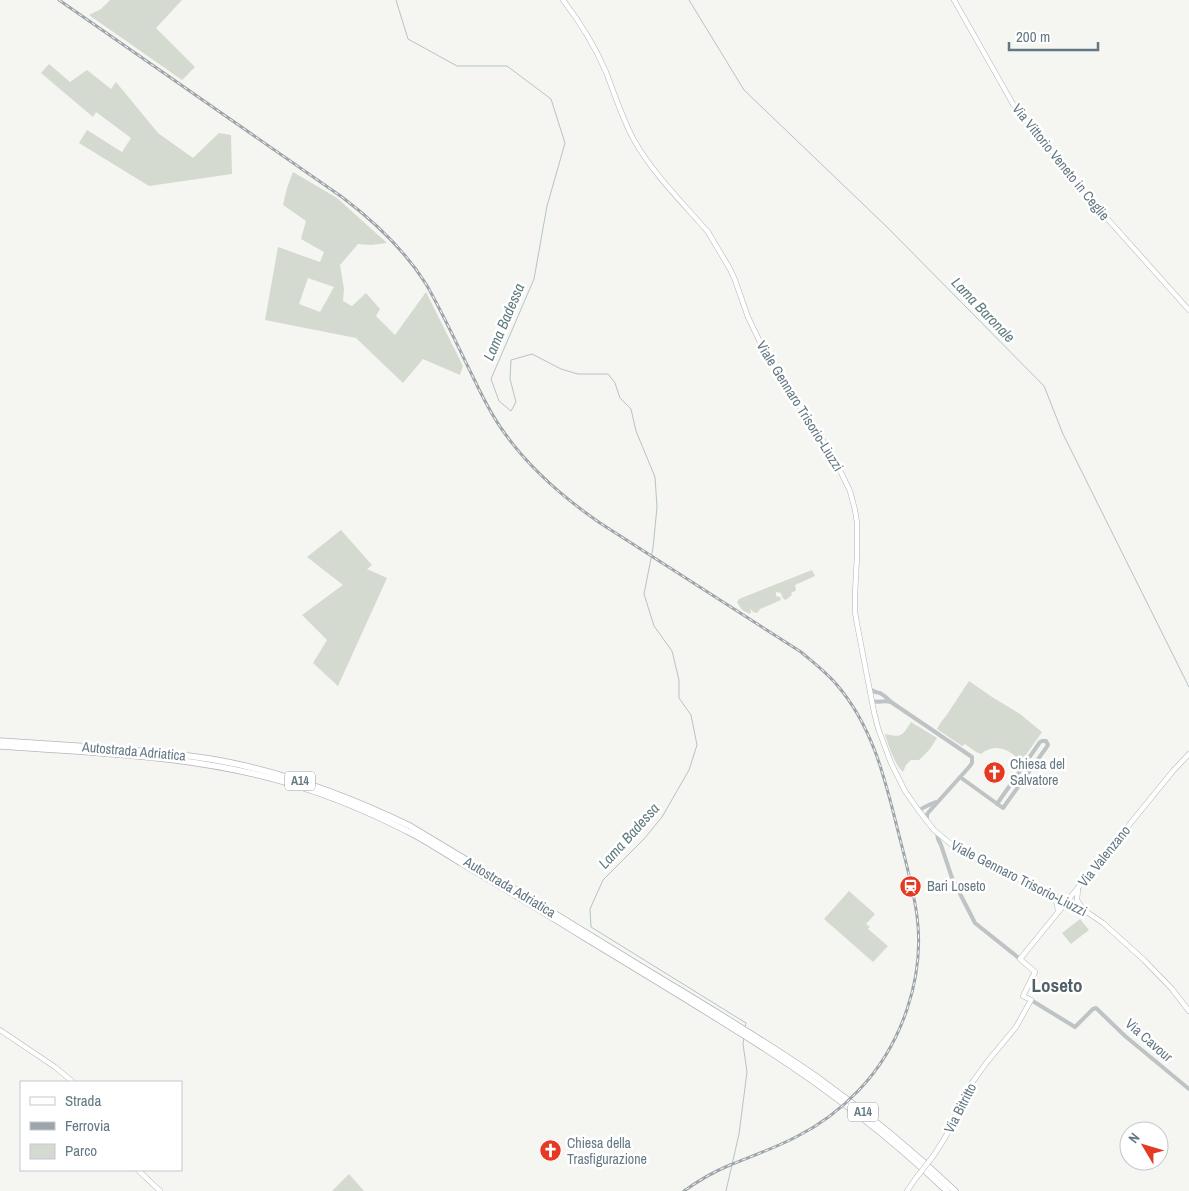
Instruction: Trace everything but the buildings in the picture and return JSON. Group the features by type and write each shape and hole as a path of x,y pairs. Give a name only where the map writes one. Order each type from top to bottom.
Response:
{"highway":[{"name":"Autostrada Adriatica","path":"0,741 189,756 242,765 306,783 358,802 410,826 567,924"},
{"name":"Autostrada Adriatica","path":"0,746 116,754 212,764 299,786 410,832 583,933 820,1080 862,1111 954,1191"},
{"name":"Autostrada Adriatica","path":"763,1044 849,1108 905,1153 947,1191"}],"main road":[{"name":"Viale Gennaro Trisorio-Liuzzi","path":"563,0 582,26 597,53 626,123 639,148 650,165 713,240 735,280 748,317 759,340 784,383 832,454 843,475 853,500 856,516 858,541 855,612 874,712 891,763 913,803 937,833 952,845 1084,910 1103,923 1144,960 1172,989 1189,1011"},
{"name":"Via Vittorio Veneto in Ceglie","path":"954,0 1013,104 1104,215 1189,310"},
{"name":"Via Valenzano","path":"1020,959 1173,771 1189,754"},
{"path":"1049,893 1064,898 1069,897 1078,889"},
{"path":"1078,889 1077,900 1084,910"},
{"path":"1049,893 1057,903 1057,914"},
{"path":"1057,914 1069,906 1084,910"},
{"path":"1020,959 1035,972 1023,995 1031,1000"},
{"name":"Via Bitritto","path":"907,1191 946,1136 966,1091 1016,1027 1031,1000"},
{"path":"0,1030 56,1068 71,1081"},
{"path":"139,1171 160,1191"}],"street":[{"path":"870,689 883,695 970,755 973,760 928,813 926,816 927,821"},
{"path":"872,700 883,695"},
{"path":"872,700 876,702 891,702"},
{"path":"874,712 881,701"},
{"path":"960,777 997,804 1003,808 1047,747 1046,741 1040,742 997,804"},
{"path":"919,811 938,800"},
{"path":"913,803 924,807"},
{"path":"919,811 928,813"},
{"path":"937,833 952,878 975,923 1020,959"},
{"name":"Via Cavour","path":"1031,1000 1075,1026 1095,1008 1125,1036 1189,1089"}],"green space":[{"path":"110,0 182,0 156,28 195,67 182,80 89,15 101,9"},
{"path":"49,64 70,82 87,70 111,89 116,82 158,133 193,158 219,133 231,135 232,174 149,186 79,143 87,130 122,152 131,138 96,112 93,117 41,73"},
{"path":"293,172 337,198 387,243 358,244 340,265 344,289 343,301 352,306 366,293 380,309 376,316 395,335 426,292 463,366 460,375 423,359 403,383 356,338 265,320 278,247 320,262 324,252 301,239 306,221 283,205","holes":["308,278 334,287 320,312 299,304"]},
{"path":"341,530 372,565 367,569 387,578 338,686 313,663 327,640 302,615 343,585 307,557"},
{"path":"812,570 815,576 795,585 796,590 787,599 785,600 781,593 776,592 776,596 780,597 781,600 760,609 757,613 753,612 750,608 750,614 742,610 737,602 739,599"},
{"path":"969,681 1020,714 1042,732 1021,762 1008,751 997,748 986,750 981,754 965,744 962,746 937,729"},
{"path":"911,722 937,738 930,749 919,760 911,760 906,765 903,772 895,760 885,734 901,735"},
{"path":"849,891 875,914 866,924 870,927 868,929 888,946 873,962 824,919"},
{"path":"1080,919 1089,930 1071,944 1062,933"},
{"path":"349,1174 364,1191 332,1191"}],"waterway":[{"name":"Lama Badessa","path":"396,0 408,39 457,66 507,66 551,99 565,143 547,206 534,279 491,379 499,401 511,411 516,402 510,379 511,360 532,354 561,369 578,374 608,374 615,383 620,398 631,409 636,431 655,477 657,507 653,548 644,594 654,626 672,651 679,680 679,698 691,715 697,745 689,770 662,817 644,839 603,880 590,909 591,927 746,1023 745,1028"},
{"name":"Lama Baronale","path":"689,0 744,90 888,228 1044,386 1063,434 1189,687"},
{"name":"Lama Badessa","path":"726,1191 739,1134 747,1072 743,1044 744,1037"}],"railway":[{"path":"59,0 342,197 366,216 408,259 426,284 493,415 516,448 538,472 561,494 600,523 801,652 833,681 860,718 876,754 888,792 917,916 919,939 917,963 914,986 907,1009 898,1031 874,1072 845,1104 822,1122 796,1137 730,1165 700,1180 684,1191"}],"place":[{"name":"Chiesa del Salvatore","path":"994,772"},
{"name":"Bari Loseto","path":"911,886"},
{"name":"Chiesa della Trasfigurazione","path":"551,1151"}],"district":[{"name":"Loseto","path":"1057,985"}]}
